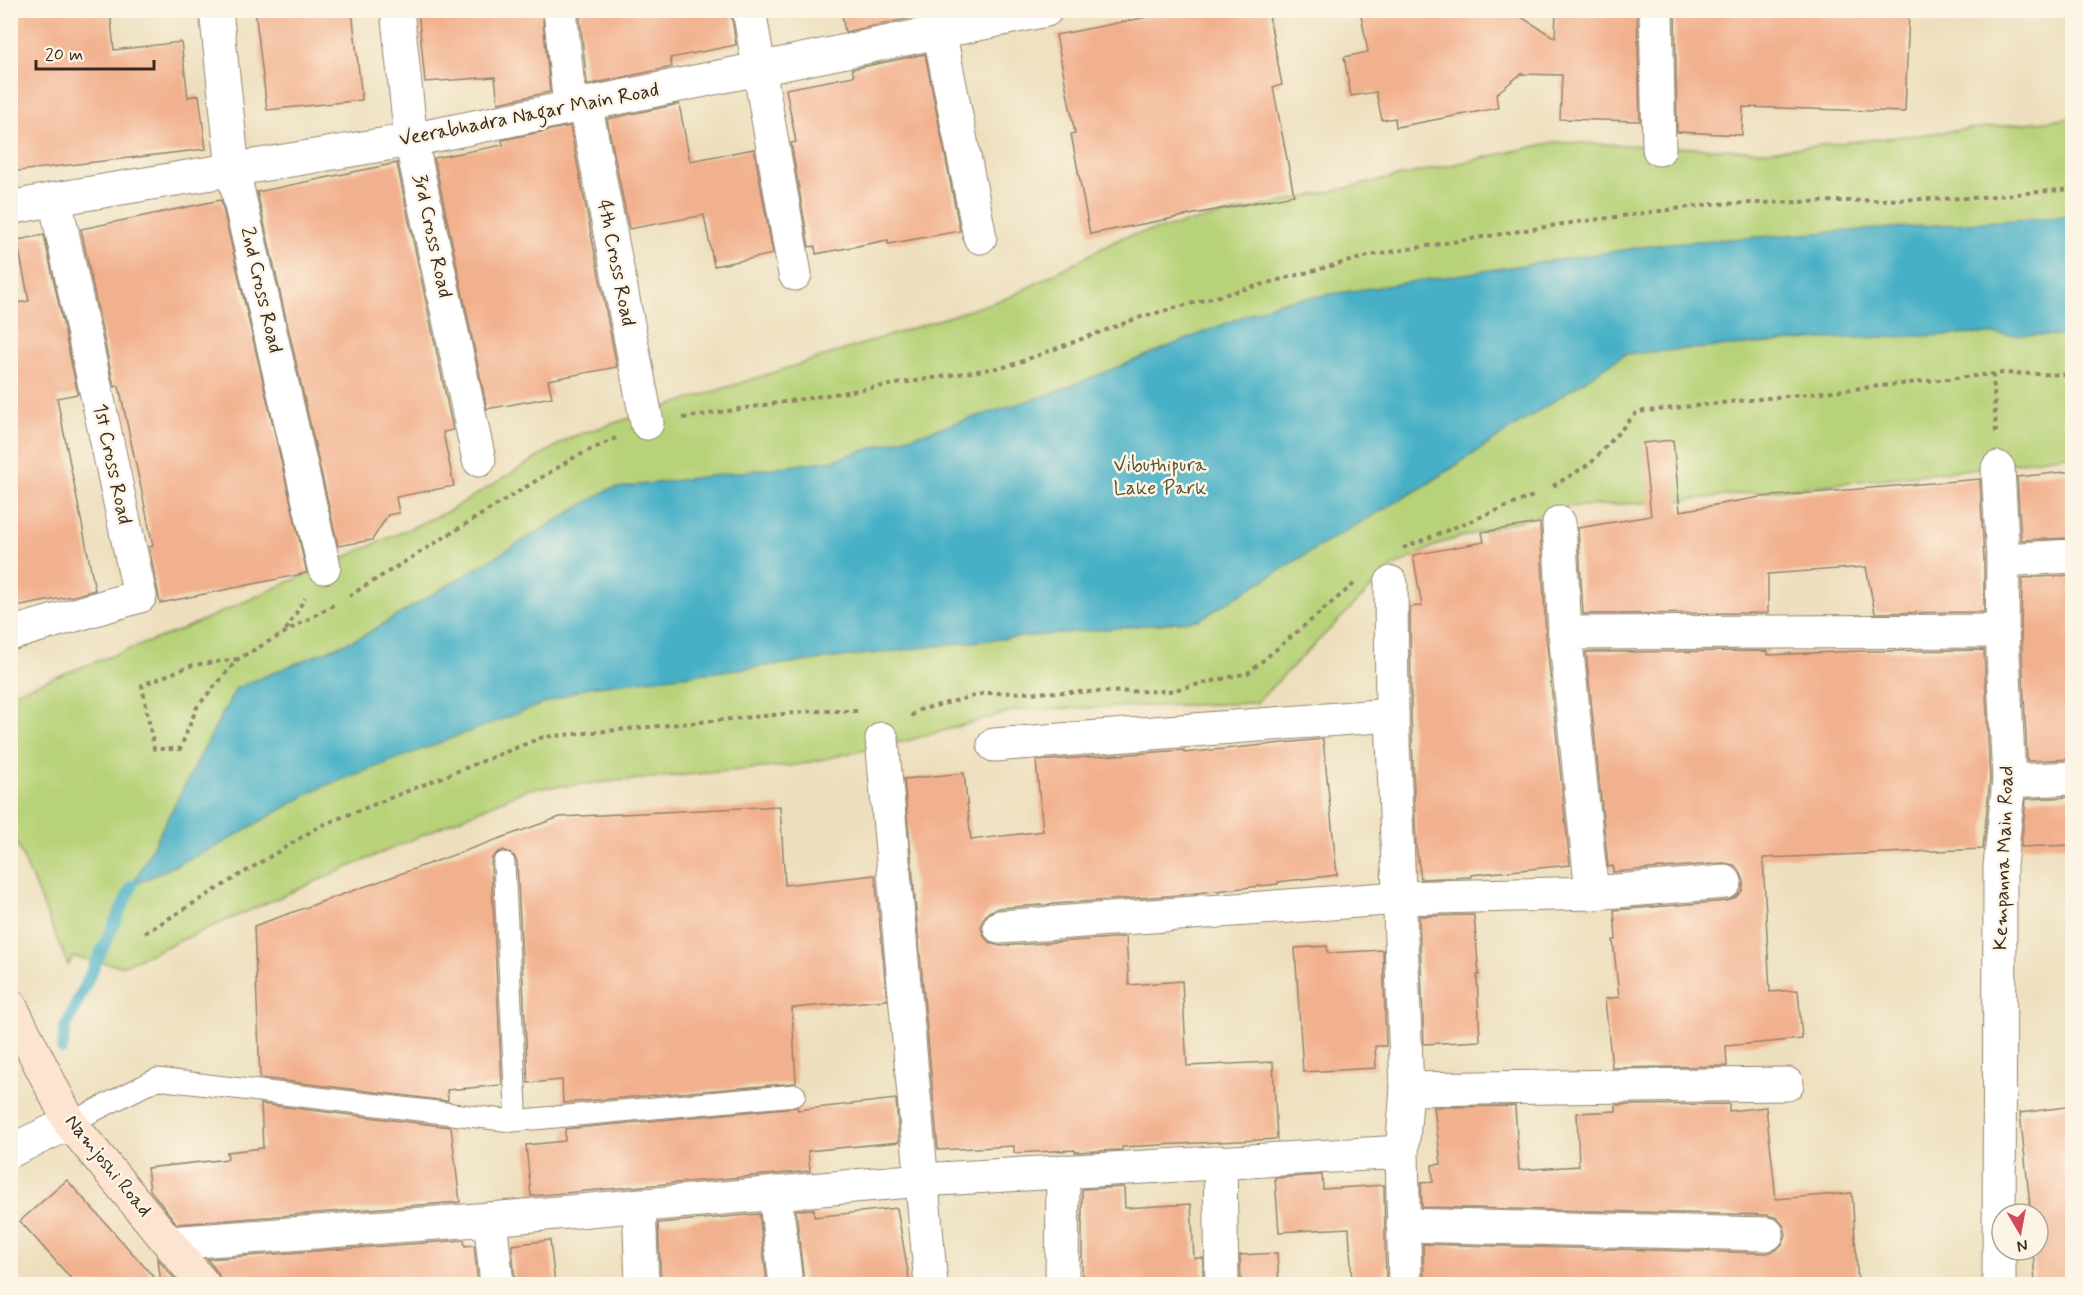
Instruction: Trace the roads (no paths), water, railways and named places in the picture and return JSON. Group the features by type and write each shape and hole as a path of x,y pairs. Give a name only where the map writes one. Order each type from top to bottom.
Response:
{"main road":[{"name":"Namjoshi Road","path":"10,1005 70,1123 203,1284"}],"street":[{"name":"2nd Cross Road","path":"216,10 233,171 324,567"},
{"name":"3rd Cross Road","path":"397,10 411,140 479,460"},
{"name":"4th Cross Road","path":"560,10 577,105 647,423"},
{"path":"749,10 795,274"},
{"name":"Veerabhadra Nagar Main Road","path":"10,208 411,140 760,69 937,22 1046,10"},
{"path":"1656,10 1659,149"},
{"path":"937,22 980,237"},
{"name":"1st Cross Road","path":"10,634 140,596 55,199"},
{"name":"Kempanna Main Road","path":"1998,468 2003,560 2001,631 2009,781 2000,866 1999,1284"},
{"path":"1559,523 1565,633 1592,893"},
{"path":"2003,560 2073,556"},
{"path":"1392,567 1392,715 1407,1089 1402,1152 1402,1225 1406,1284"},
{"path":"1565,633 2001,631"},
{"path":"994,746 1392,715"},
{"path":"882,739 931,1284"},
{"path":"2009,781 2073,778"},
{"path":"1000,927 1399,898 1592,893 1725,882"},
{"path":"1407,1089 1787,1084"},
{"path":"10,1151 70,1123"},
{"path":"170,1243 490,1219 921,1180 1402,1152"},
{"path":"1220,1162 1222,1284"},
{"path":"1062,1284 1063,1171"},
{"path":"775,1193 786,1284"},
{"path":"639,1206 642,1284"},
{"path":"490,1219 497,1284"},
{"path":"1402,1225 1767,1234"}],"lane":[{"path":"504,863 516,1107 512,1121"},
{"path":"70,1123 157,1079 512,1121 795,1095"}],"water":[{"path":"2072,216 2072,336 1980,334 1824,339 1625,354 1426,485 1318,547 1199,620 980,641 588,687 317,789 219,845 132,886 236,688 363,636 609,489 833,460 1051,394 1279,302 1669,243"}],"waterway":[{"path":"62,1049 65,1028 132,886"}],"park label":[{"name":"Vibuthipura Lake Park","path":"1160,476"}]}
